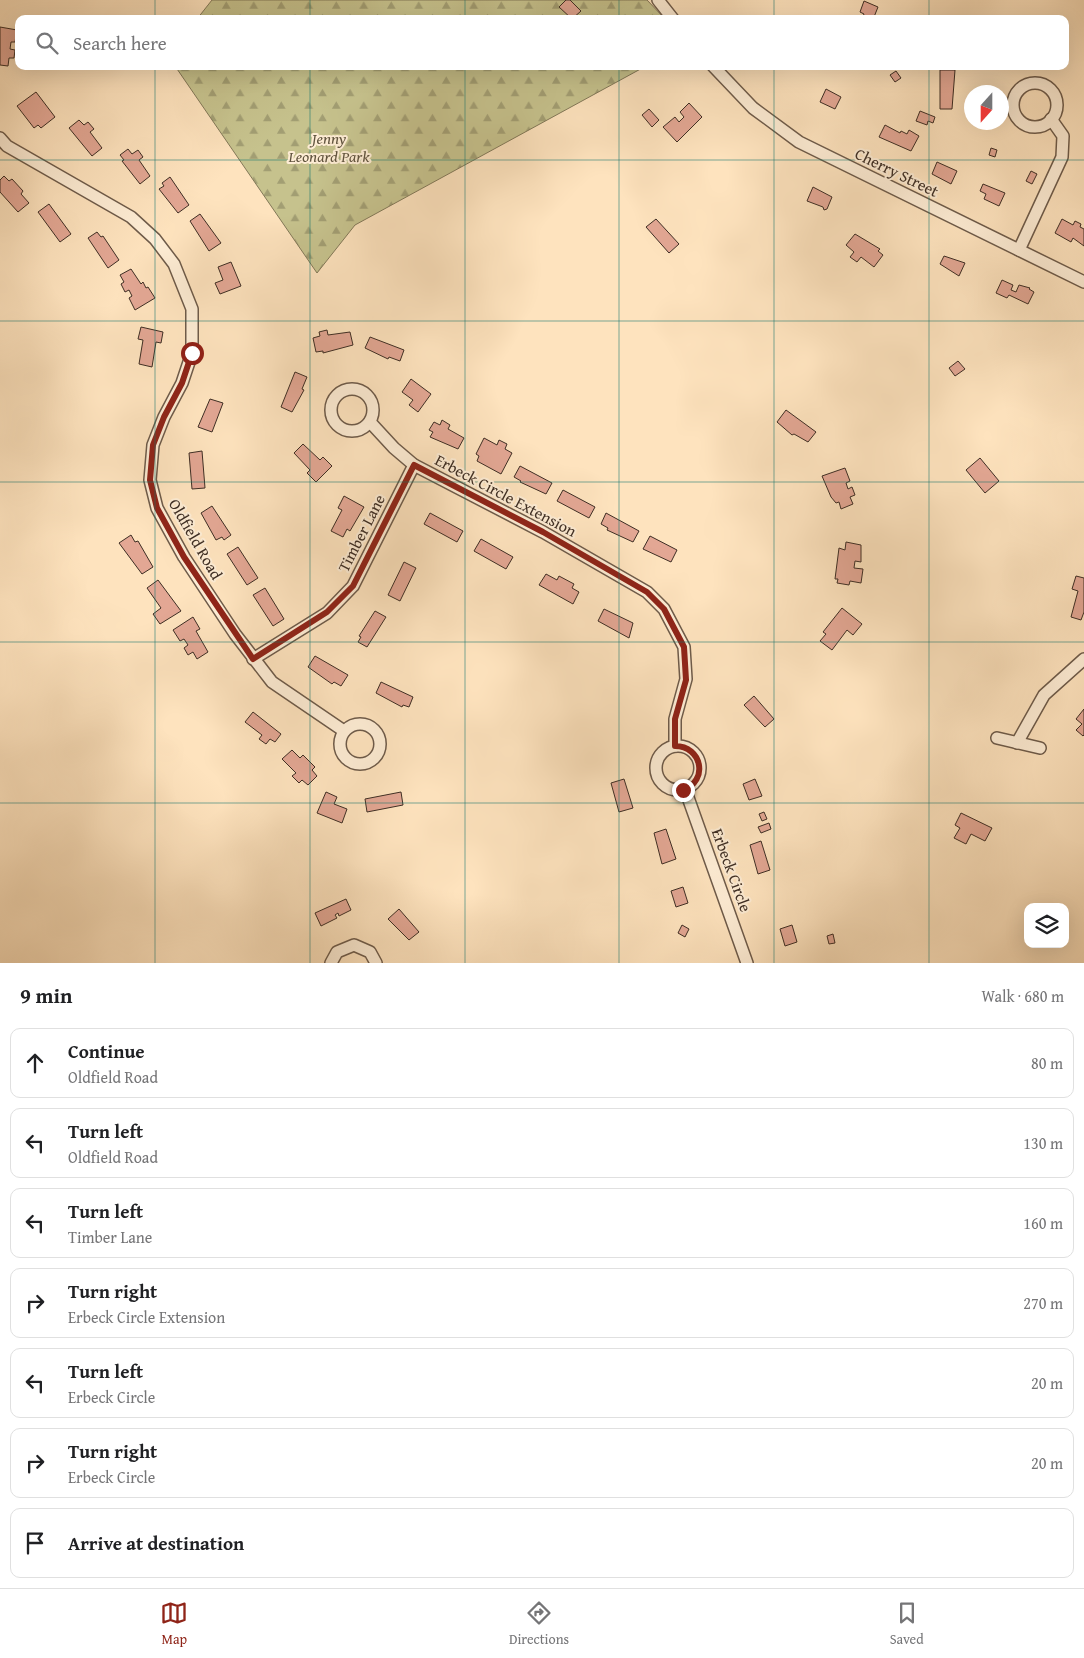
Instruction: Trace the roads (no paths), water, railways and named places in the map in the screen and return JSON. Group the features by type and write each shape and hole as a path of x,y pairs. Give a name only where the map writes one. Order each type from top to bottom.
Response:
{"street":[{"path":"658,0 671,15"},
{"name":"Cherry Street","path":"717,70 763,117 799,142 1084,282"},
{"path":"1019,250 1062,157 1063,136 1052,119"},
{"name":"Oldfield Road","path":"0,138 7,146 131,217 155,239 174,264 192,309 192,353 182,383 164,417 153,445 150,480 157,508 184,557 253,659 272,682 344,731"},
{"name":"Erbeck Circle Extension","path":"370,422 394,448 414,465 543,532 647,592 664,609 684,647 686,680 675,719 675,746"},
{"name":"Timber Lane","path":"253,659 327,612 353,586 414,465"},
{"path":"1017,743 1044,695 1084,659"},
{"path":"998,738 1040,748"},
{"path":"675,746 691,751 700,763 698,777 693,784 685,789 674,790 667,787 660,781 656,771 658,758 662,752 675,746"},
{"name":"Erbeck Circle","path":"685,789 747,963"},
{"path":"331,963 342,948 354,945 370,952 376,963"}],"park label":[{"name":"Jenny Leonard Park","path":"329,147"}]}
